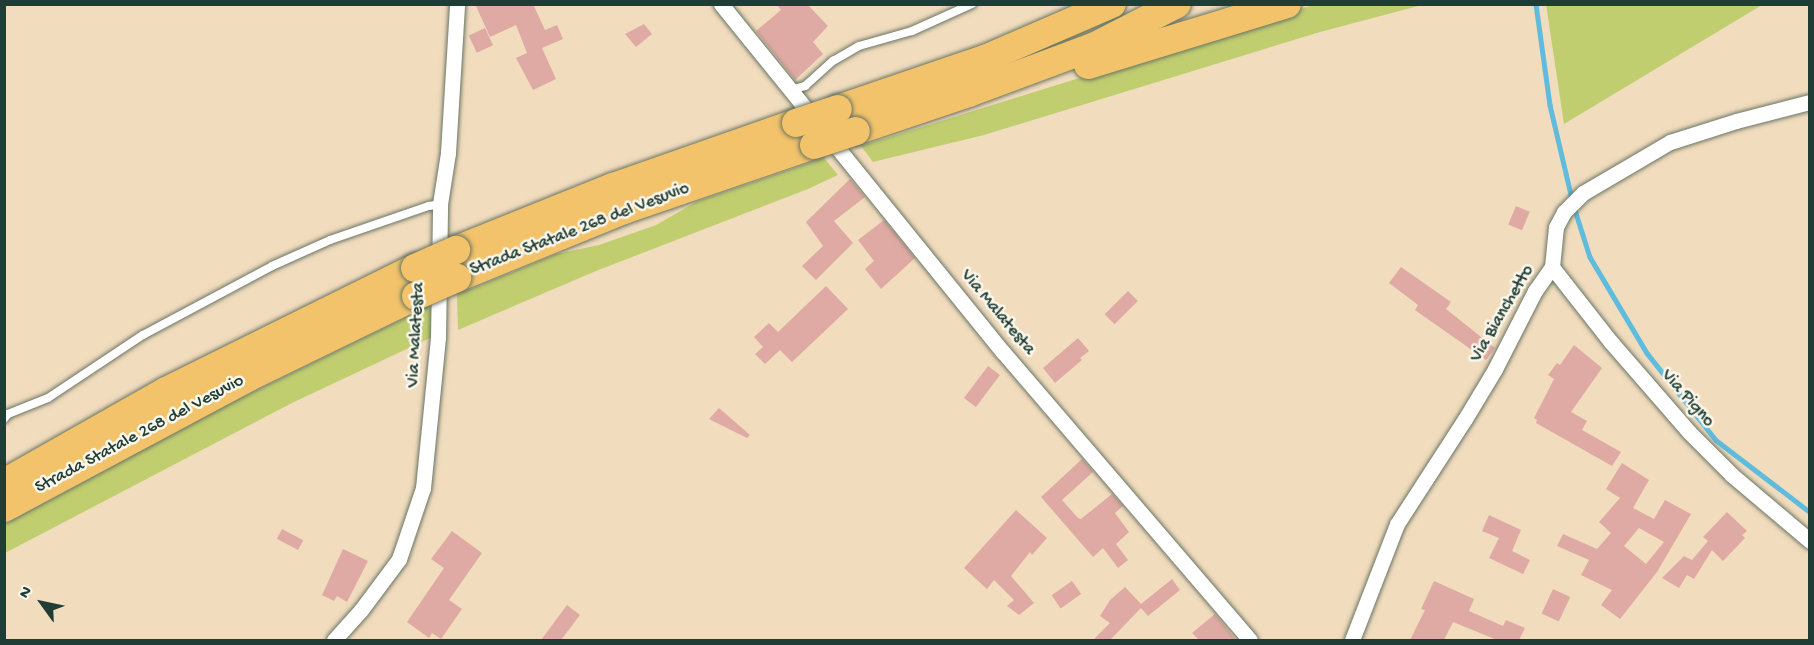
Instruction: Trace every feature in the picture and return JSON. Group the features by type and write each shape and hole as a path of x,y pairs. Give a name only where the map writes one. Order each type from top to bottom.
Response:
{"highway":[{"name":"Strada Statale 268 del Vesuvio","path":"4,483 176,386 456,250 623,183 987,58 1112,4"},
{"name":"Strada Statale 268 del Vesuvio","path":"4,508 257,373 457,278 624,210 969,93 1093,47 1147,22 1177,4"},
{"path":"969,93 1074,70 1287,4"}],"street":[{"name":"Via Malatesta","path":"334,640 362,610 399,559 423,488 438,338 440,204 448,153 457,4"},
{"name":"Via Malatesta","path":"721,4 1003,352 1251,640"},
{"name":"Via Bianchetto","path":"1352,640 1397,524 1465,419 1495,369 1535,291 1552,267 1557,227 1564,212 1583,193 1670,142 1771,111 1809,102"},
{"name":"Via Pigno","path":"1552,267 1610,340 1689,432 1740,482 1809,541"}],"lane":[{"path":"790,90 805,86 833,61 859,46 912,31 972,4"},
{"path":"4,419 8,414 48,398 143,335 272,266 330,240 440,204"}],"green space":[{"path":"1546,4 1762,4 1762,5 1564,124"},
{"path":"1313,5 1422,5 1320,32 984,135 873,162 861,146"},
{"path":"824,158 838,175 808,189 596,271 458,330 457,295 556,254 599,245 656,225 698,201"},
{"path":"433,304 432,337 292,403 5,553 5,524 212,412"}],"building":[{"path":"475,4 533,4 545,30 557,25 563,39 542,48 556,79 533,90 516,58 527,53 516,25 490,37"},
{"path":"776,4 807,4 828,26 813,42 823,54 795,80 756,31 781,10"},
{"path":"644,24 652,34 636,47 625,34"},
{"path":"485,28 493,45 477,53 469,36"},
{"path":"850,179 865,197 834,221 853,243 816,280 802,266 823,246 806,222"},
{"path":"1516,206 1530,212 1522,230 1508,224"},
{"path":"884,220 915,258 881,289 865,269 874,261 858,240"},
{"path":"1401,267 1451,302 1446,309 1495,348 1486,360 1415,310 1418,305 1389,283"},
{"path":"826,286 848,309 792,362 780,350 765,364 755,354 763,347 754,337 769,323 778,332"},
{"path":"1128,291 1138,301 1115,324 1105,314"},
{"path":"1078,338 1089,351 1055,383 1043,368"},
{"path":"1574,345 1602,368 1571,412 1587,421 1582,430 1621,452 1612,466 1536,423 1537,420 1534,418 1554,379 1548,375 1557,363 1560,365"},
{"path":"988,366 1000,375 976,407 964,398"},
{"path":"719,408 750,435 747,438 709,419"},
{"path":"1082,459 1093,472 1062,500 1081,519 1112,494 1123,506 1115,513 1129,532 1116,544 1128,560 1118,568 1103,548 1093,557 1041,497"},
{"path":"1622,463 1649,480 1633,508 1654,519 1665,500 1691,514 1657,572 1620,619 1601,605 1612,590 1581,575 1589,560 1557,546 1563,534 1597,549 1611,533 1599,522 1620,498 1606,489","holes":["1639,528 1664,542 1646,564 1624,546"]},
{"path":"1016,510 1047,538 1032,555 1030,552 1011,576 1034,603 1019,615 1007,606 1014,600 994,580 987,589 964,568"},
{"path":"1727,512 1747,531 1742,535 1745,538 1723,561 1712,550 1694,579 1687,575 1679,588 1662,578 1684,556 1692,560 1708,541 1703,537"},
{"path":"1489,515 1521,530 1512,551 1530,560 1523,574 1489,558 1499,538 1482,531"},
{"path":"282,529 303,540 298,550 277,539"},
{"path":"452,531 482,553 449,600 462,609 441,639 432,633 429,638 407,622 444,568 431,559"},
{"path":"343,549 368,561 347,602 337,596 334,601 322,595"},
{"path":"1172,579 1180,590 1148,616 1141,608 1110,640 1093,640 1110,623 1100,616 1110,600 1125,587 1141,604"},
{"path":"1072,581 1081,594 1061,608 1052,595"},
{"path":"1434,581 1474,599 1469,611 1503,626 1506,620 1525,628 1519,640 1497,640 1453,622 1444,640 1410,640 1425,610 1421,609"},
{"path":"1553,589 1570,597 1559,622 1542,613"},
{"path":"567,605 580,615 561,640 541,640"},
{"path":"1215,614 1236,640 1199,640 1192,633"}],"waterway":[{"path":"1536,4 1550,105 1572,199"},
{"path":"1574,207 1590,257 1647,353 1716,440 1810,512"}]}
